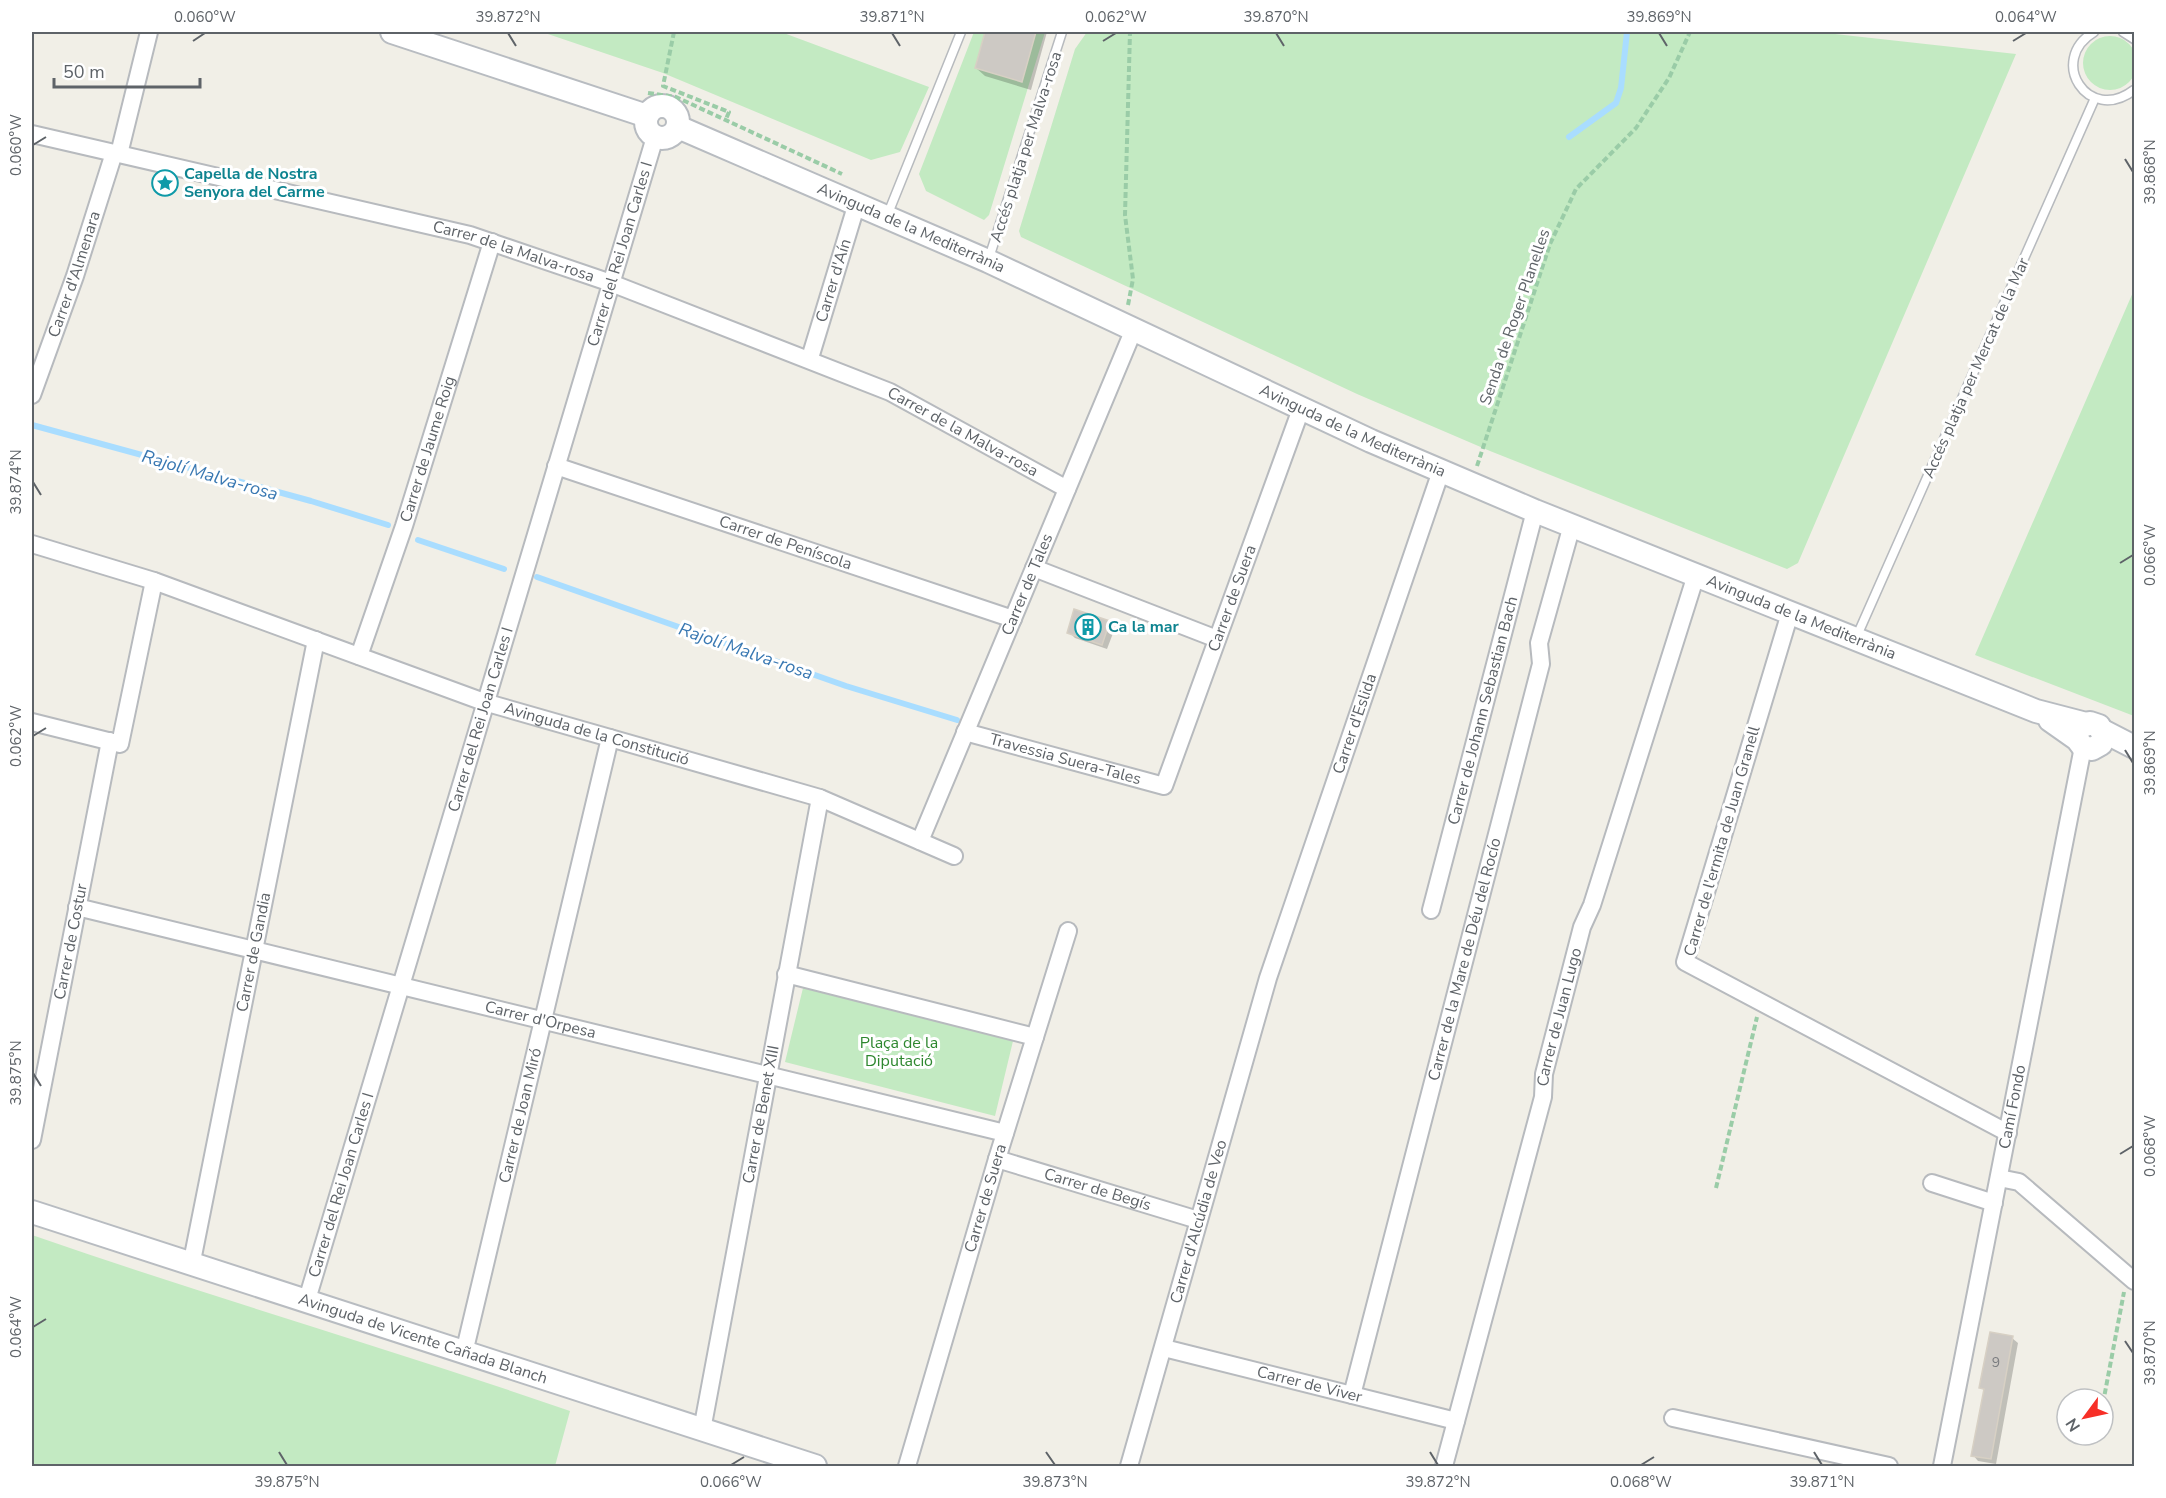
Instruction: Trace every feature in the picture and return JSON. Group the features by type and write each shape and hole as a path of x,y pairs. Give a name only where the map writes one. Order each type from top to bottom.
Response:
{"street":[{"name":"Carrer d'Almenara","path":"32,395 116,154 149,32"},
{"path":"392,32 651,126"},
{"name":"Avinguda de la Mediterrània","path":"651,126 658,106 668,107 678,117 678,127 715,141 988,261 1130,319 1301,409 1441,471 1535,511 2036,711 2089,737 2134,747"},
{"name":"Carrer del Rei Joan Carles I","path":"306,1303 611,283 651,126"},
{"name":"Carrer de la Malva-rosa","path":"32,134 492,242 611,283 810,358 890,392 1067,489"},
{"name":"Carrer d'Aín","path":"810,358 857,203"},
{"name":"Carrer de Jaume Roig","path":"358,656 404,526 492,242"},
{"name":"Carrer de Tales","path":"920,841 1067,489 1130,319"},
{"path":"32,346 48,350"},
{"name":"Carrer de Suera","path":"1164,786 1301,409"},
{"name":"Carrer de Peníscola","path":"556,466 1013,620"},
{"name":"Carrer d'Eslida","path":"1268,978 1441,471"},
{"name":"Carrer de Johann Sebastian Bach","path":"1431,910 1535,511"},
{"name":"Carrer de la Mare de Déu del Rocío","path":"1352,1395 1541,664 1539,643 1572,525"},
{"name":"Avinguda de la Constitució","path":"32,544 154,581 484,702 820,798 954,856"},
{"path":"1034,568 1217,639"},
{"name":"Carrer de Juan Lugo","path":"1444,1467 1543,1097 1544,1074 1582,927 1592,905 1696,575"},
{"name":"Carrer de Costur","path":"32,1140 77,907 154,581"},
{"name":"Carrer de l'ermita de Juan Granell","path":"1790,613 1685,962 2008,1133"},
{"name":"Carrer de Gandia","path":"191,1266 316,640"},
{"path":"32,722 115,742"},
{"name":"Travessia Suera-Tales","path":"965,732 1164,786"},
{"name":"Camí Fondo","path":"1942,1467 2089,737"},
{"name":"Carrer de Joan Miró","path":"464,1353 610,738"},
{"name":"Carrer de Benet XIII","path":"702,1430 820,798"},
{"name":"Carrer d'Orpesa","path":"77,907 1005,1133"},
{"name":"Carrer de Suera","path":"907,1467 997,1159 1068,931"},
{"path":"786,974 1035,1037"},
{"name":"Carrer d'Alcúdia de Veo","path":"1129,1467 1268,978"},
{"name":"Carrer de Begís","path":"997,1159 1198,1220"},
{"path":"1999,1178 2019,1182 2131,1278"},
{"path":"1932,1183 1994,1203"},
{"name":"Avinguda de Vicente Cañada Blanch","path":"32,1212 804,1465"},
{"name":"Carrer de Viver","path":"1164,1348 1456,1421"},
{"path":"1673,1418 1889,1467"}],"lane":[{"path":"887,217 961,32"},
{"name":"Accés platja per Malva-rosa","path":"988,261 1062,32"},
{"path":"2094,32 2082,40 2075,52 2073,66 2076,79 2084,91 2096,98 2110,101 2124,98 2134,90"},
{"path":"2123,32 2134,39"},
{"name":"Accés platja per Mercat de la Mar","path":"1856,639 2096,98"}],"path":[{"path":"674,32 663,86 729,112 715,141"},
{"path":"1130,32 1125,215 1133,279 1130,319"},
{"name":"Senda de Roger Planelles","path":"1476,470 1550,244 1576,189 1636,128 1669,78 1690,32"},
{"path":"638,92 676,97 846,176"},
{"path":"1716,1188 1760,1002"},
{"path":"2107,1387 2131,1278"}],"green space":[{"path":"542,32 781,32 929,87 900,152 871,160 663,73"},
{"path":"974,32 1045,32 989,215 984,220 926,191 919,174"},
{"path":"1087,32 1817,32 2016,54 1798,563 1787,569 1490,451 1357,394 1021,237 1019,231 1075,49"},
{"path":"2110,36 2120,38 2129,44 2135,53 2137,63 2135,73 2129,82 2120,88 2110,90 2100,88 2091,82 2085,73 2083,63 2085,53 2091,44 2100,38"},
{"path":"2134,290 2134,716 1975,655"},
{"name":"Plaça de la Diputació","path":"803,988 1013,1041 995,1116 785,1062"},
{"path":"32,1235 570,1411 555,1466 32,1466"}],"building":[{"path":"985,32 1036,32 1022,82 975,68"},
{"name":"Ca la mar","path":"1074,609 1110,621 1102,645 1067,633"},
{"path":"1990,1332 2013,1336 1991,1459 1971,1456 1984,1389 1979,1388"}],"waterway":[{"path":"1569,137 1616,103 1621,88 1627,32"},
{"name":"Rajolí Malva-rosa","path":"32,425 311,501 388,525"},
{"name":"Rajolí Malva-rosa","path":"418,540 504,569"},
{"name":"Rajolí Malva-rosa","path":"537,577 846,686 957,720"}],"place":[{"name":"Capella de Nostra Senyora del Carme","path":"165,183"},
{"name":"Ca la mar","path":"1088,627"}]}
